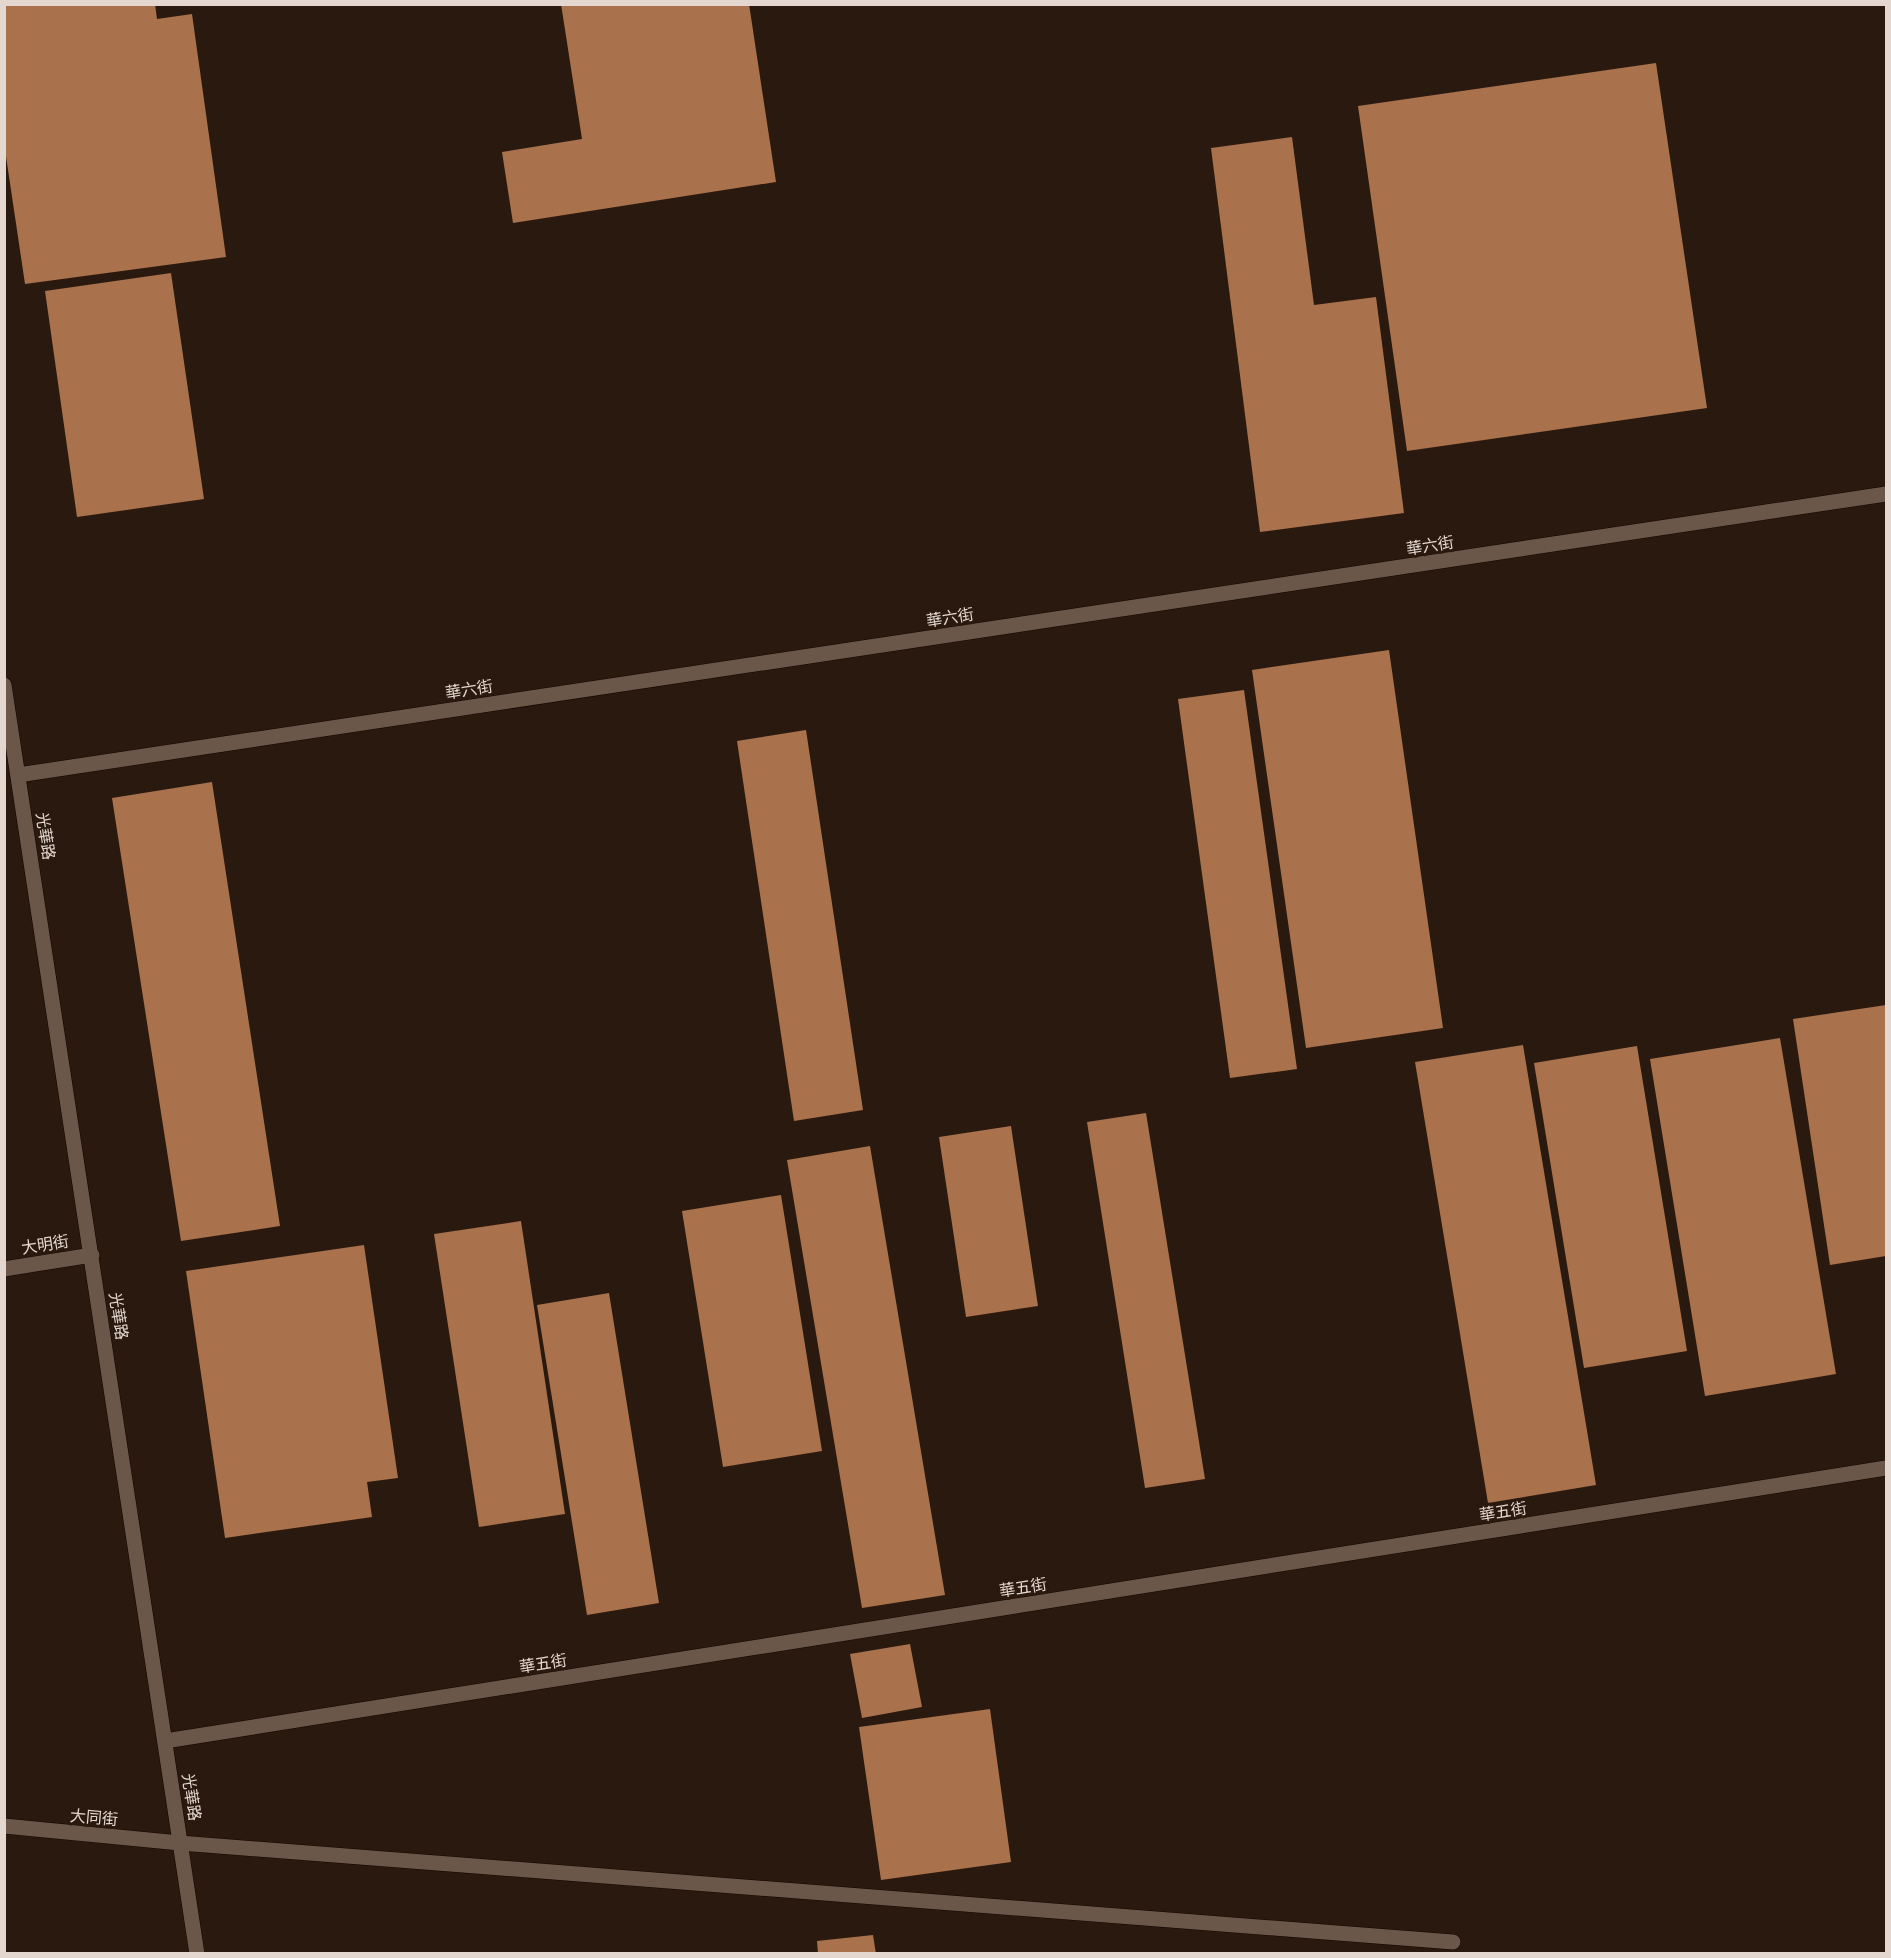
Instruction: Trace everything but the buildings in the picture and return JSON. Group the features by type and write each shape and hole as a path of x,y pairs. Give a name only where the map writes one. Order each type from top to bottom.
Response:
{"street":[{"name":"華六街","path":"18,775 1887,494"},
{"name":"光華路","path":"4,685 197,1953"},
{"name":"大明街","path":"4,1269 92,1255"},
{"name":"華五街","path":"165,1741 1887,1468"},
{"name":"大同街","path":"4,1826 180,1843 1453,1942"}]}
